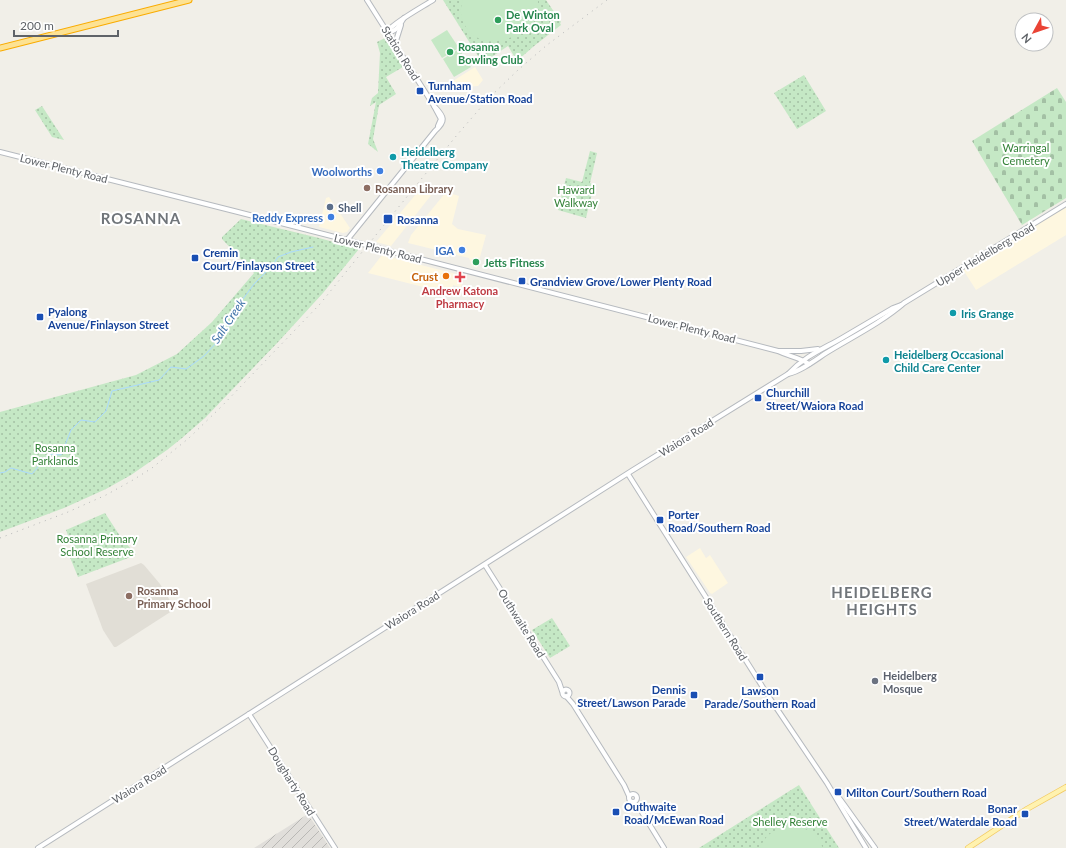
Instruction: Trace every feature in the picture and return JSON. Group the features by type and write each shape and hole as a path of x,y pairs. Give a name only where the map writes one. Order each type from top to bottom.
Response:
{"highway":[{"path":"0,48 189,0"}],"main road":[{"name":"Station Road","path":"347,240 442,122 434,106 367,0"},
{"path":"387,32 390,27 433,0"},
{"path":"387,32 393,31 405,18"},
{"path":"395,44 401,23"},
{"name":"Lower Plenty Road","path":"0,152 805,359"},
{"name":"Upper Heidelberg Road","path":"805,359 822,348 904,303 1066,204"},
{"name":"Upper Heidelberg Road","path":"810,363 895,311 904,303"},
{"name":"Lower Plenty Road","path":"778,351 822,348"},
{"path":"795,351 802,354 810,363"},
{"path":"794,357 796,363 794,368"},
{"name":"Waiora Road","path":"38,848 788,374 805,359"},
{"name":"Waiora Road","path":"788,374 795,372 810,363"},
{"name":"Southern Road","path":"628,474 765,691 827,783 866,848"},
{"name":"Outhwaite Road","path":"485,565 564,690 569,691 568,695 573,704 631,795"},
{"name":"Dougharty Road","path":"249,714 335,848"},
{"name":"Southern Road","path":"827,783 875,848"},
{"path":"968,848 1027,809 1066,787"},
{"path":"635,801 629,800 631,795 636,795 635,801 664,848"}],"shaded area":[{"path":"475,67 483,80 478,86 464,87 460,92 453,81"},
{"path":"426,182 436,189 391,246 376,242"},
{"path":"446,192 459,196 452,224 458,229 486,235 477,268 472,266 469,258 408,243 411,235"},
{"name":"Shell","path":"329,197 350,228 347,232 343,233 319,227 326,198"},
{"path":"1066,204 1066,235 976,290 962,268"},
{"path":"382,255 464,276 461,287 453,285 451,294 368,273"},
{"path":"700,548 706,558 710,555 728,583 712,594 686,557"},
{"name":"Rosanna Primary School","path":"141,563 160,584 175,609 114,647 103,630 86,584"},
{"path":"308,814 330,848 254,848"}],"green space":[{"path":"443,0 546,0 561,22 561,25 517,61 508,46 483,64"},
{"name":"De Winton Park Oval","path":"463,0 538,0 538,7 536,18 532,25 526,30 505,40 485,41 473,35 464,24 461,12"},
{"path":"447,30 459,48 442,58 431,40"},
{"path":"385,38 403,67 386,77 396,94 379,105 373,139 378,152 368,144 376,102 370,106 372,98 378,93 380,53 377,42"},
{"path":"459,49 471,67 454,77 443,59"},
{"path":"804,75 826,111 797,129 774,93"},
{"name":"Warringal Cemetery","path":"1057,88 1066,102 1066,198 1022,225 972,141"},
{"path":"42,106 64,140 52,137 35,110"},
{"name":"Haward Walkway","path":"590,151 597,153 590,183 594,185 586,218 558,210 566,178 582,182"},
{"name":"Rosanna Parklands","path":"241,219 359,249 323,293 279,341 205,418 167,450 131,475 106,489 64,508 0,532 0,412 136,375 177,354 212,322 254,273 222,239 222,237"},
{"name":"Rosanna Primary School Reserve","path":"105,513 120,536 136,555 78,577 69,555 74,552 66,530"},
{"path":"552,618 570,646 550,658 532,630"},
{"name":"Shelley Reserve","path":"799,785 839,848 699,848"},
{"path":"789,826 800,827 810,831 814,834 823,848 760,848 762,843 771,833 779,828"}],"waterway":[{"name":"Salt Creek","path":"0,473 11,468 32,474 49,454 61,455 71,430 81,420 95,422 106,411 112,391 159,380 171,367 186,369 204,356 218,341 228,327 240,303 254,284 272,266 278,257 291,252 313,247"}],"railway":[{"path":"0,538 68,512 106,495 152,468 189,438 221,407 320,304 457,135 489,98 547,45 607,0"}],"place":[{"name":"De Winton Park Oval","path":"498,20"},
{"name":"Rosanna Bowling Club","path":"450,52"},
{"name":"Turnham Avenue/Station Road","path":"420,91"},
{"name":"Heidelberg Theatre Company","path":"393,157"},
{"name":"Woolworths","path":"380,171"},
{"name":"Rosanna Library","path":"367,188"},
{"name":"Shell","path":"330,207"},
{"name":"Reddy Express","path":"331,217"},
{"name":"Rosanna","path":"388,219"},
{"name":"IGA","path":"462,250"},
{"name":"Cremin Court/Finlayson Street","path":"195,258"},
{"name":"Jetts Fitness","path":"476,262"},
{"name":"Crust","path":"446,276"},
{"name":"Andrew Katona Pharmacy","path":"460,277"},
{"name":"Grandview Grove/Lower Plenty Road","path":"522,281"},
{"name":"Iris Grange","path":"953,313"},
{"name":"Pyalong Avenue/Finlayson Street","path":"40,317"},
{"name":"Heidelberg Occasional Child Care Center","path":"886,360"},
{"name":"Churchill Street/Waiora Road","path":"758,398"},
{"name":"Porter Road/Southern Road","path":"660,520"},
{"name":"Rosanna Primary School","path":"129,596"},
{"name":"Lawson Parade/Southern Road","path":"760,677"},
{"name":"Heidelberg Mosque","path":"875,681"},
{"name":"Dennis Street/Lawson Parade","path":"694,695"},
{"name":"Milton Court/Southern Road","path":"838,792"},
{"name":"Outhwaite Road/McEwan Road","path":"616,812"},
{"name":"Bonar Street/Waterdale Road","path":"1025,814"}],"district":[{"name":"ROSANNA","path":"141,218"},
{"name":"HEIDELBERG HEIGHTS","path":"882,600"}]}
